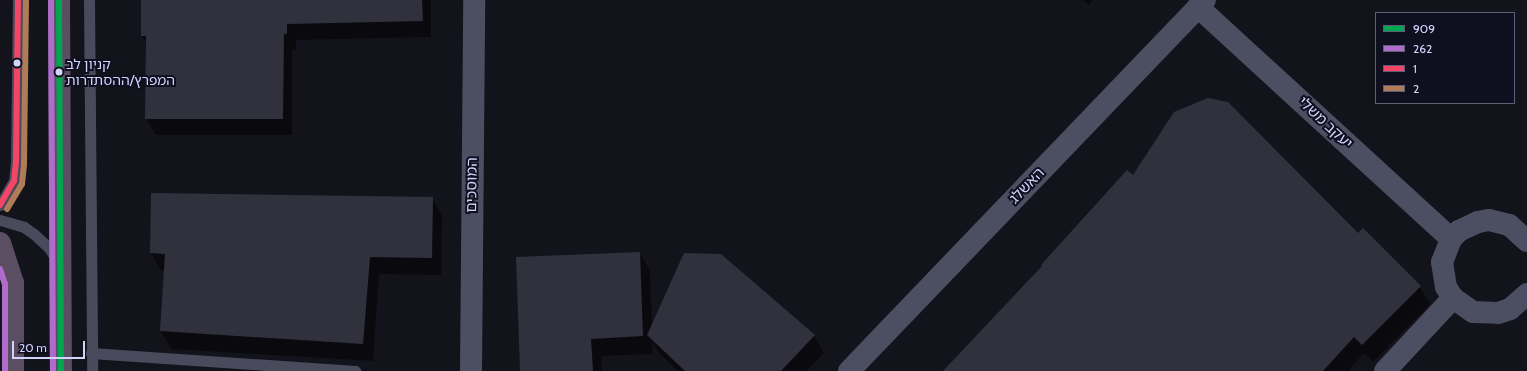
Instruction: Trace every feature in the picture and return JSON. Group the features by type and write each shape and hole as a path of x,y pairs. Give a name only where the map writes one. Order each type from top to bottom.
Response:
{"highway":[{"path":"59,0 61,371"},
{"path":"0,243 13,283 13,371"}],"street":[{"name":"המוסכים","path":"471,371 474,0"},
{"name":"יעקב משלי","path":"1202,4 1451,239"},
{"name":"האשלג","path":"849,371 1202,4"},
{"path":"1524,231 1509,225 1488,220 1468,225 1451,239 1442,262 1446,287 1452,298 1473,312 1486,314 1510,309 1525,301"},
{"path":"1385,371 1452,298"}],"lane":[{"path":"0,205 14,181 16,163 18,0"},
{"path":"89,0 92,371"},
{"path":"0,220 24,227 34,234 50,249 61,269"},
{"path":"92,353 354,371"}],"building":[{"path":"141,0 422,0 423,21 287,24 287,34 284,34 283,119 145,119 146,36 141,36"},
{"path":"1208,98 1228,102 1358,233 1363,228 1421,286 1362,345 1354,337 1323,371 943,371 1042,266 1041,265 1127,170 1133,175 1174,112"},
{"path":"151,193 433,197 432,258 370,257 363,344 160,331 165,254 150,253"},
{"path":"640,252 643,336 591,339 593,371 520,371 516,257"},
{"path":"684,253 721,254 815,335 781,371 685,371 647,335"}],"transit line":[{"name":"1","path":"0,205 14,181 16,163 18,0"},
{"name":"2","path":"7,209 22,184 24,164 26,0"},
{"name":"262","path":"51,0 53,371"},
{"name":"909","path":"59,0 61,371"},
{"name":"262","path":"0,269 5,284 5,371"}],"place":[{"name":"קניון לב המפרץ/ההסתדרות","path":"59,72"}]}
